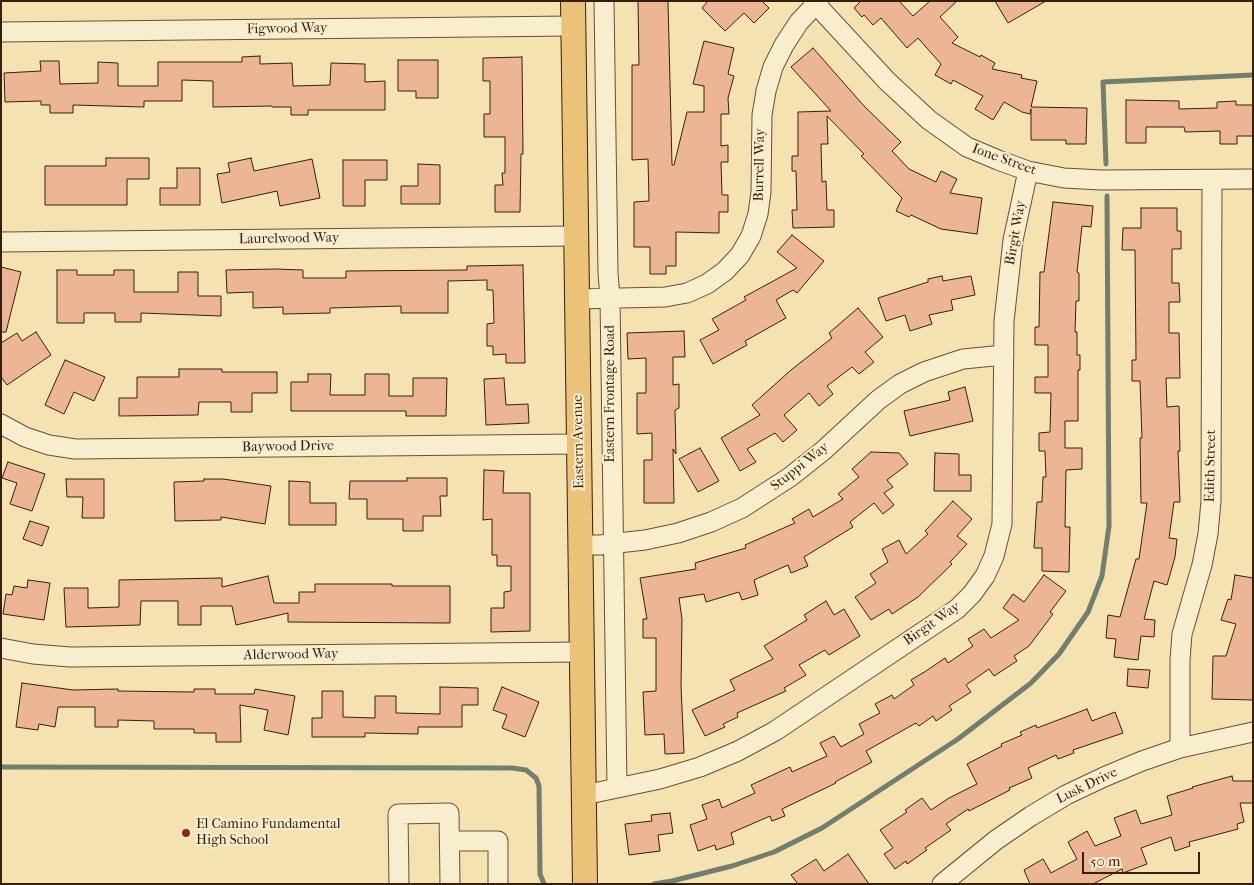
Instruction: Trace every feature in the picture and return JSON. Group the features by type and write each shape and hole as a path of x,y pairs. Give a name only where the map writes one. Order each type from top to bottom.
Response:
{"main road":[{"name":"Eastern Avenue","path":"572,1 585,884"}],"street":[{"name":"Eastern Frontage Road","path":"604,1 617,787"},
{"name":"Burrell Way","path":"577,298 665,297 687,293 713,280 725,271 740,255 751,236 758,214 761,192 760,128 766,91 773,67 799,22 816,2"},
{"name":"Ione Street","path":"816,2 887,81 936,125 967,147 1028,171 1064,178 1101,180 1253,179"},
{"name":"Figwood Way","path":"1,32 573,26"},
{"name":"Birgit Way","path":"584,795 660,779 700,767 738,751 775,731 957,609 972,594 988,570 1000,535 1004,321 1013,240 1028,171"},
{"name":"Edith Street","path":"1180,748 1180,660 1182,634 1184,621 1202,565 1208,534 1211,501 1212,180"},
{"name":"Laurelwood Way","path":"1,242 576,236"},
{"name":"Stuppi Way","path":"580,545 645,540 678,533 711,522 742,508 790,477 824,450 878,400 900,384 924,372 963,359 1004,355"},
{"name":"Baywood Drive","path":"1,424 25,437 49,445 74,449 579,444"},
{"name":"Alderwood Way","path":"1,648 33,654 70,657 582,652"},
{"name":"Lusk Drive","path":"942,884 996,840 1030,816 1066,795 1119,770 1180,748 1253,732"},
{"path":"399,884 398,814 449,813 450,884"},
{"path":"450,841 498,841 498,884"}],"building":[{"path":"638,1 668,1 672,165 674,165 687,112 704,112 704,86 693,84 704,41 734,48 728,74 734,76 728,98 729,114 721,114 721,146 728,145 728,162 721,162 722,195 728,195 728,212 719,212 719,233 676,232 676,266 666,266 666,274 650,274 650,247 634,247 634,202 649,201 648,159 632,160 632,65 639,65"},
{"path":"708,1 762,1 769,8 754,23 744,13 725,31 702,8"},
{"path":"861,1 899,1 913,16 930,1 957,1 940,17 958,37 952,43 995,63 992,69 1022,75 1021,78 1037,81 1031,107 1087,108 1086,144 1066,144 1066,140 1031,140 1031,109 1030,114 1022,112 1004,102 993,120 975,109 983,96 953,80 951,84 935,75 941,64 918,38 907,48 881,18 873,25 864,15 862,17 854,8"},
{"path":"995,1 1046,1 1008,23"},
{"path":"813,48 864,106 901,142 892,151 909,169 936,182 941,171 957,179 950,193 982,198 977,234 941,229 911,215 909,217 896,211 902,198 861,156 864,154 827,116 828,144 821,144 822,182 826,181 827,210 834,210 834,227 793,228 792,210 797,210 796,171 792,171 792,156 798,156 798,112 831,111 791,67"},
{"path":"260,56 260,64 292,63 293,86 330,85 331,63 365,64 365,82 385,81 385,110 308,110 308,115 291,115 291,107 213,107 213,81 182,80 182,101 144,101 144,107 73,105 73,113 50,113 50,105 41,105 41,101 5,102 4,73 41,71 40,61 59,61 60,84 98,83 98,62 118,63 118,86 158,86 158,62 242,62 242,57"},
{"path":"522,57 523,154 521,154 520,212 495,212 495,185 503,185 502,173 505,173 505,137 484,137 484,114 490,114 490,81 483,81 483,58"},
{"path":"398,60 438,60 438,98 416,98 416,91 398,91"},
{"path":"1126,100 1179,101 1179,109 1217,108 1217,102 1236,101 1236,105 1253,105 1253,136 1237,136 1237,144 1220,144 1220,131 1185,132 1184,127 1146,127 1146,143 1126,143"},
{"path":"106,158 149,158 149,179 127,179 127,205 45,205 45,166 106,166"},
{"path":"251,158 254,171 312,159 320,198 280,206 277,191 222,203 217,174 230,172 228,163"},
{"path":"343,160 387,160 387,180 365,180 365,206 343,206"},
{"path":"418,164 440,165 440,204 401,204 401,186 418,186"},
{"path":"177,168 200,168 200,205 160,205 160,188 177,188"},
{"path":"1053,202 1093,206 1091,227 1082,226 1077,272 1079,273 1079,301 1076,301 1075,332 1077,332 1077,355 1080,355 1080,370 1078,370 1078,421 1065,421 1065,448 1082,448 1082,469 1066,470 1065,527 1070,527 1069,572 1042,571 1042,548 1034,548 1037,502 1042,502 1043,477 1046,477 1045,451 1039,451 1039,433 1050,432 1051,393 1035,393 1035,377 1048,377 1048,345 1035,345 1035,327 1039,327 1040,272 1044,272"},
{"path":"1141,208 1177,208 1177,231 1181,231 1181,249 1172,249 1172,283 1179,283 1180,302 1169,302 1169,333 1179,333 1180,378 1166,378 1167,407 1179,406 1180,502 1174,502 1169,538 1177,539 1175,557 1167,585 1154,581 1144,619 1155,620 1154,637 1141,636 1138,660 1114,657 1116,639 1106,638 1108,615 1120,617 1136,559 1139,559 1147,503 1141,503 1140,438 1142,438 1140,381 1132,381 1132,360 1136,360 1135,250 1122,250 1123,228 1141,228"},
{"path":"792,235 824,261 797,293 793,290 776,300 786,318 745,341 747,345 713,364 700,340 719,330 712,319 746,300 744,297 797,268 777,252"},
{"path":"523,265 525,363 506,363 506,354 493,355 493,346 487,346 487,324 494,323 493,290 487,290 487,280 448,281 448,313 401,313 401,306 330,308 330,313 283,314 283,307 253,308 253,292 227,293 226,270 303,270 303,278 346,278 346,271 467,270 467,266"},
{"path":"1,267 21,272 6,332 1,332"},
{"path":"57,270 77,270 77,275 114,275 114,270 134,270 134,292 178,292 178,272 198,272 198,296 221,296 221,316 141,313 141,322 115,322 115,313 84,313 84,323 57,323"},
{"path":"942,276 943,281 971,276 975,295 951,300 953,310 929,315 932,324 910,331 905,315 886,321 878,298 928,282 928,279"},
{"path":"858,308 883,337 865,352 874,362 859,374 852,367 827,386 833,394 819,406 809,393 784,415 797,430 783,442 775,433 747,449 756,462 740,471 721,438 760,415 752,405 791,370 832,338 829,333"},
{"path":"684,331 685,357 673,357 673,385 679,384 679,408 675,410 676,454 673,449 674,503 644,503 644,460 652,460 652,433 637,434 637,393 646,393 646,358 628,359 627,333"},
{"path":"36,332 51,355 7,385 1,377 1,343 17,333 22,341"},
{"path":"65,360 105,377 94,401 74,392 64,414 45,405"},
{"path":"179,369 222,369 222,372 277,372 277,393 252,393 252,412 231,412 231,402 199,402 198,415 119,416 119,398 137,398 137,377 179,377"},
{"path":"308,374 331,374 330,395 365,395 365,374 389,374 389,396 413,396 413,378 447,378 446,416 406,416 406,411 291,411 291,382 308,382"},
{"path":"504,378 506,405 528,404 529,423 486,425 484,379"},
{"path":"965,387 973,421 910,436 904,411 950,400 948,392"},
{"path":"700,448 719,481 698,492 679,459"},
{"path":"871,452 899,453 908,464 887,480 893,487 884,493 894,505 883,514 874,503 850,522 853,527 804,557 808,566 791,573 788,565 754,580 758,595 742,600 739,592 706,602 704,594 679,598 682,619 681,686 684,753 665,754 664,734 645,735 643,692 656,691 656,638 643,638 643,619 647,619 640,578 696,569 695,563 746,548 745,545 795,523 792,519 809,509 813,517 843,499 838,494 859,477 852,469"},
{"path":"935,453 959,454 959,475 971,475 971,491 934,491"},
{"path":"8,462 45,474 32,511 10,504 17,483 2,478"},
{"path":"484,470 504,471 503,493 530,493 530,631 491,632 491,608 504,608 504,592 511,591 511,566 497,566 497,555 492,555 492,519 483,520"},
{"path":"407,478 447,478 447,496 440,496 441,516 423,516 423,531 403,531 403,519 367,519 367,499 349,499 350,481 407,481"},
{"path":"66,479 104,479 104,518 82,518 83,497 67,497"},
{"path":"204,479 223,479 271,486 265,524 221,517 221,520 175,521 174,482 204,481"},
{"path":"289,481 310,482 310,503 336,503 336,525 289,525"},
{"path":"953,501 972,519 957,536 967,544 950,562 952,564 918,597 892,614 889,609 871,620 855,597 876,583 870,574 888,562 882,549 899,540 906,554 928,534 925,531"},
{"path":"30,521 49,527 42,546 23,539"},
{"path":"1044,575 1066,591 1050,612 1053,614 1029,646 1014,656 1017,661 994,676 989,669 966,685 971,692 949,706 952,710 936,721 933,716 919,726 916,723 866,751 872,762 836,783 782,809 785,816 772,821 770,816 731,833 734,844 716,850 715,845 698,851 690,825 707,819 702,805 719,799 722,808 755,793 751,785 790,767 792,772 827,756 820,743 834,736 841,747 864,734 859,724 880,713 875,704 892,695 894,699 914,685 911,680 945,658 948,663 973,646 968,639 984,629 991,638 1019,620 1003,608 1013,594 1024,602"},
{"path":"1235,575 1253,578 1253,700 1212,699 1213,656 1226,656 1236,624 1221,620 1228,599 1231,600"},
{"path":"268,576 274,603 299,603 299,592 315,592 315,584 450,586 450,623 288,622 288,613 236,625 232,606 201,606 201,625 178,625 178,601 141,601 140,625 66,627 64,588 88,588 88,608 119,607 119,580 222,578 222,587"},
{"path":"28,580 50,583 44,620 3,614 6,594 12,595 14,586 27,588"},
{"path":"826,601 834,615 844,609 860,636 829,655 825,650 799,665 806,675 784,688 786,691 737,713 738,717 723,724 725,727 705,736 692,710 735,690 730,680 773,659 764,646 807,620 804,615"},
{"path":"1128,669 1150,670 1148,688 1127,686"},
{"path":"22,683 73,690 118,689 118,691 194,692 194,689 215,689 215,694 254,694 255,689 295,696 288,735 264,730 268,710 240,705 241,742 216,742 216,733 194,733 194,729 154,729 154,721 118,720 118,727 95,727 95,707 58,707 55,727 39,724 38,730 16,727"},
{"path":"440,687 478,688 478,705 462,705 462,727 418,727 418,734 365,733 365,737 312,737 312,718 322,718 322,691 343,691 343,717 375,718 375,696 396,696 396,713 440,714"},
{"path":"502,687 539,702 525,737 502,728 507,715 493,710"},
{"path":"1087,709 1092,721 1115,712 1123,733 1073,750 1074,753 1058,759 1056,755 1028,768 1032,778 1009,788 1010,790 969,811 968,809 946,824 951,830 925,848 927,850 907,864 906,861 895,869 884,854 893,848 880,830 907,812 905,810 922,798 931,810 949,798 977,784 967,764 1002,746 1001,744 1022,735 1020,732 1036,725 1037,728"},
{"path":"1232,776 1233,781 1253,781 1253,803 1240,803 1244,822 1237,824 1238,829 1189,842 1190,846 1175,851 1171,837 1141,848 1147,864 1123,873 1122,869 1093,884 1030,884 1024,870 1043,859 1051,873 1077,859 1068,842 1087,831 1095,846 1121,836 1114,818 1136,810 1141,824 1172,815 1167,796"},
{"path":"670,813 673,833 658,835 660,851 629,855 625,824 652,821 651,815"},
{"path":"848,854 869,884 798,884 791,875 816,859 824,871"}],"waterway":[{"path":"1106,164 1103,82 1253,75"},
{"path":"654,884 732,866 774,852 822,828 958,739 1031,683 1059,654 1088,612 1102,576 1109,526 1107,196"},
{"path":"1,767 512,768 526,770 536,778 539,786 540,874 544,884"}],"place":[{"name":"El Camino Fundamental High School","path":"186,833"}]}
